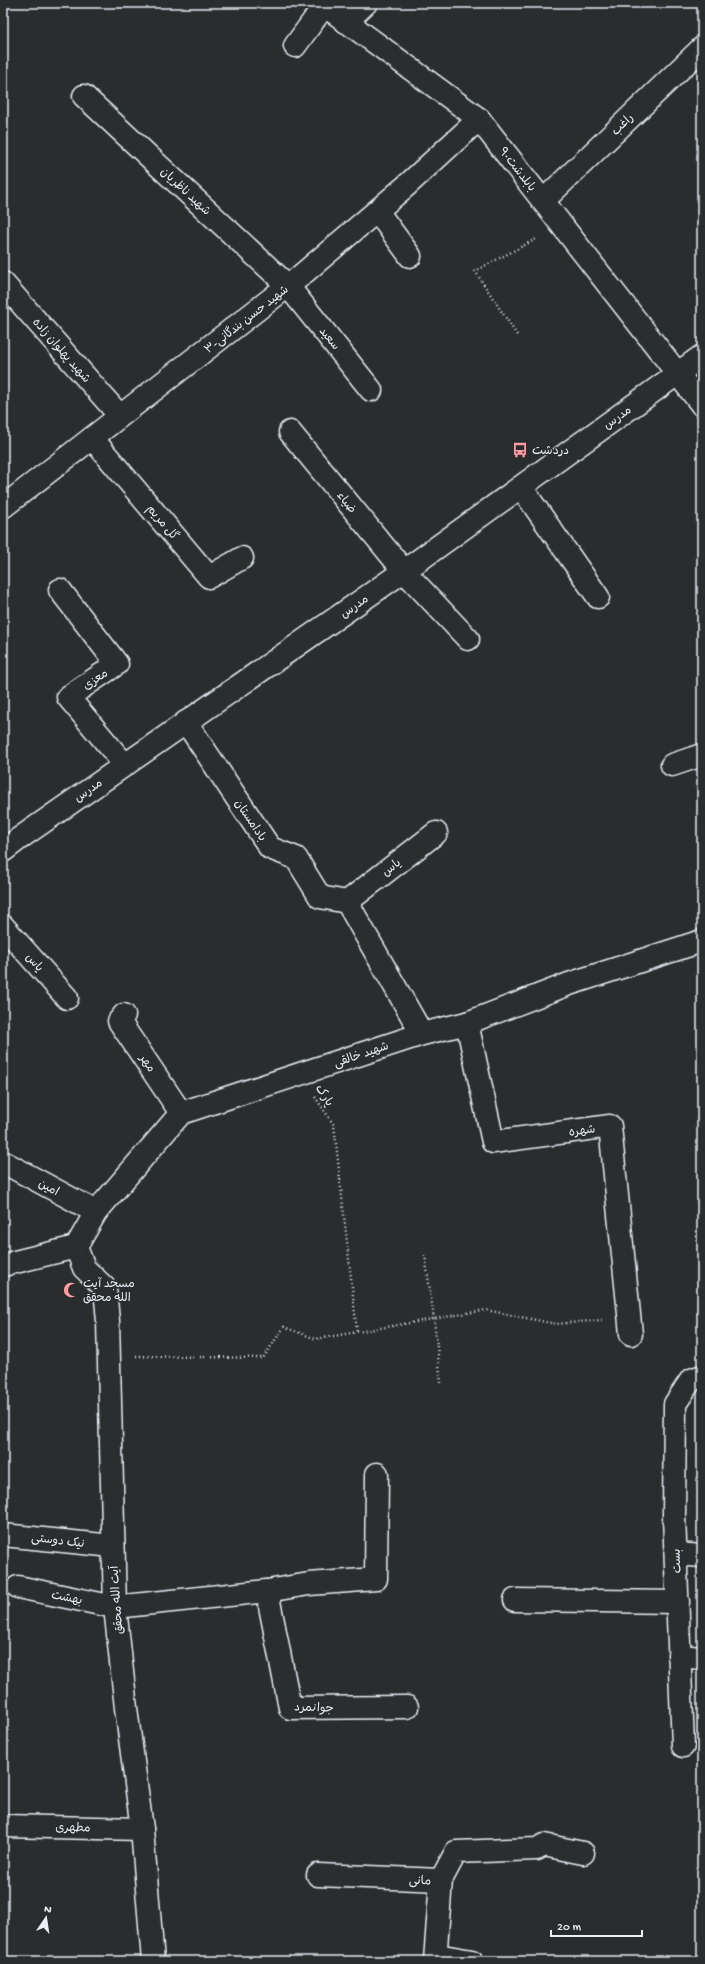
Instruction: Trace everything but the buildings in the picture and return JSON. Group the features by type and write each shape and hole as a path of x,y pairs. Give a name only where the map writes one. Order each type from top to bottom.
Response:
{"street":[{"path":"346,22 366,3"},
{"path":"295,46 322,4"},
{"name":"۹-بابلدشت","path":"322,4 479,119 677,374"},
{"name":"راغب","path":"543,201 702,48"},
{"name":"شهید ناظریان","path":"84,96 288,286"},
{"name":"۳-شهید حسن بندگانی","path":"3,507 288,286 377,211 479,119"},
{"path":"377,211 410,256"},
{"name":"شهید پهلوان زاده","path":"3,283 120,416"},
{"name":"سعید","path":"288,286 371,390"},
{"name":"مدرس","path":"3,851 404,571 702,356"},
{"path":"677,374 702,405"},
{"name":"ضیاء","path":"290,432 404,571 468,639"},
{"name":"گل مریم","path":"92,438 209,577 242,558"},
{"path":"521,487 598,597"},
{"name":"معزی","path":"60,590 117,664 68,697 125,765"},
{"name":"بادامستان","path":"186,722 270,848 296,858 320,897 347,902"},
{"path":"672,765 702,755"},
{"name":"یاس","path":"347,902 436,833"},
{"path":"347,902 422,1034"},
{"name":"یاس","path":"3,926 67,998"},
{"name":"شهید خالقی","path":"181,1113 301,1075 422,1034 467,1023 569,984 702,941"},
{"name":"مهر","path":"124,1015 119,1021 181,1113"},
{"name":"شهره","path":"467,1023 493,1142 610,1126 630,1325"},
{"path":"3,1265 76,1247 96,1212 181,1113"},
{"name":"امین","path":"3,1162 96,1212"},
{"name":"آیت الله محقق","path":"76,1247 84,1268 105,1288 109,1355 115,1607 126,1708 142,1829 153,1961"},
{"name":"بست","path":"683,1746 676,1554 675,1404 696,1378"},
{"path":"115,1607 267,1591 309,1584 376,1578 377,1474"},
{"name":"نیک دوستی","path":"3,1535 113,1546"},
{"path":"676,1554 702,1556"},
{"name":"بهشت","path":"18,1587 115,1607"},
{"name":"جوانمرد","path":"267,1591 290,1708 407,1707"},
{"path":"515,1600 678,1602"},
{"path":"679,1656 702,1658"},
{"name":"مطهری","path":"3,1826 142,1829"},
{"path":"441,1880 456,1852 537,1849 544,1845 583,1853"},
{"name":"مانی","path":"318,1875 441,1880 436,1958"},
{"path":"436,1958 472,1961"}],"path":[{"path":"517,335 475,271 562,226"},
{"name":"پارک","path":"301,1075 334,1125 357,1332"},
{"path":"425,1255 441,1383"},
{"path":"109,1355 263,1358 284,1327 316,1339 486,1310 556,1324 630,1325"}],"place":[{"name":"دردشت","path":"520,450"},
{"name":"مسجد آیت الله محقق","path":"71,1290"}]}
